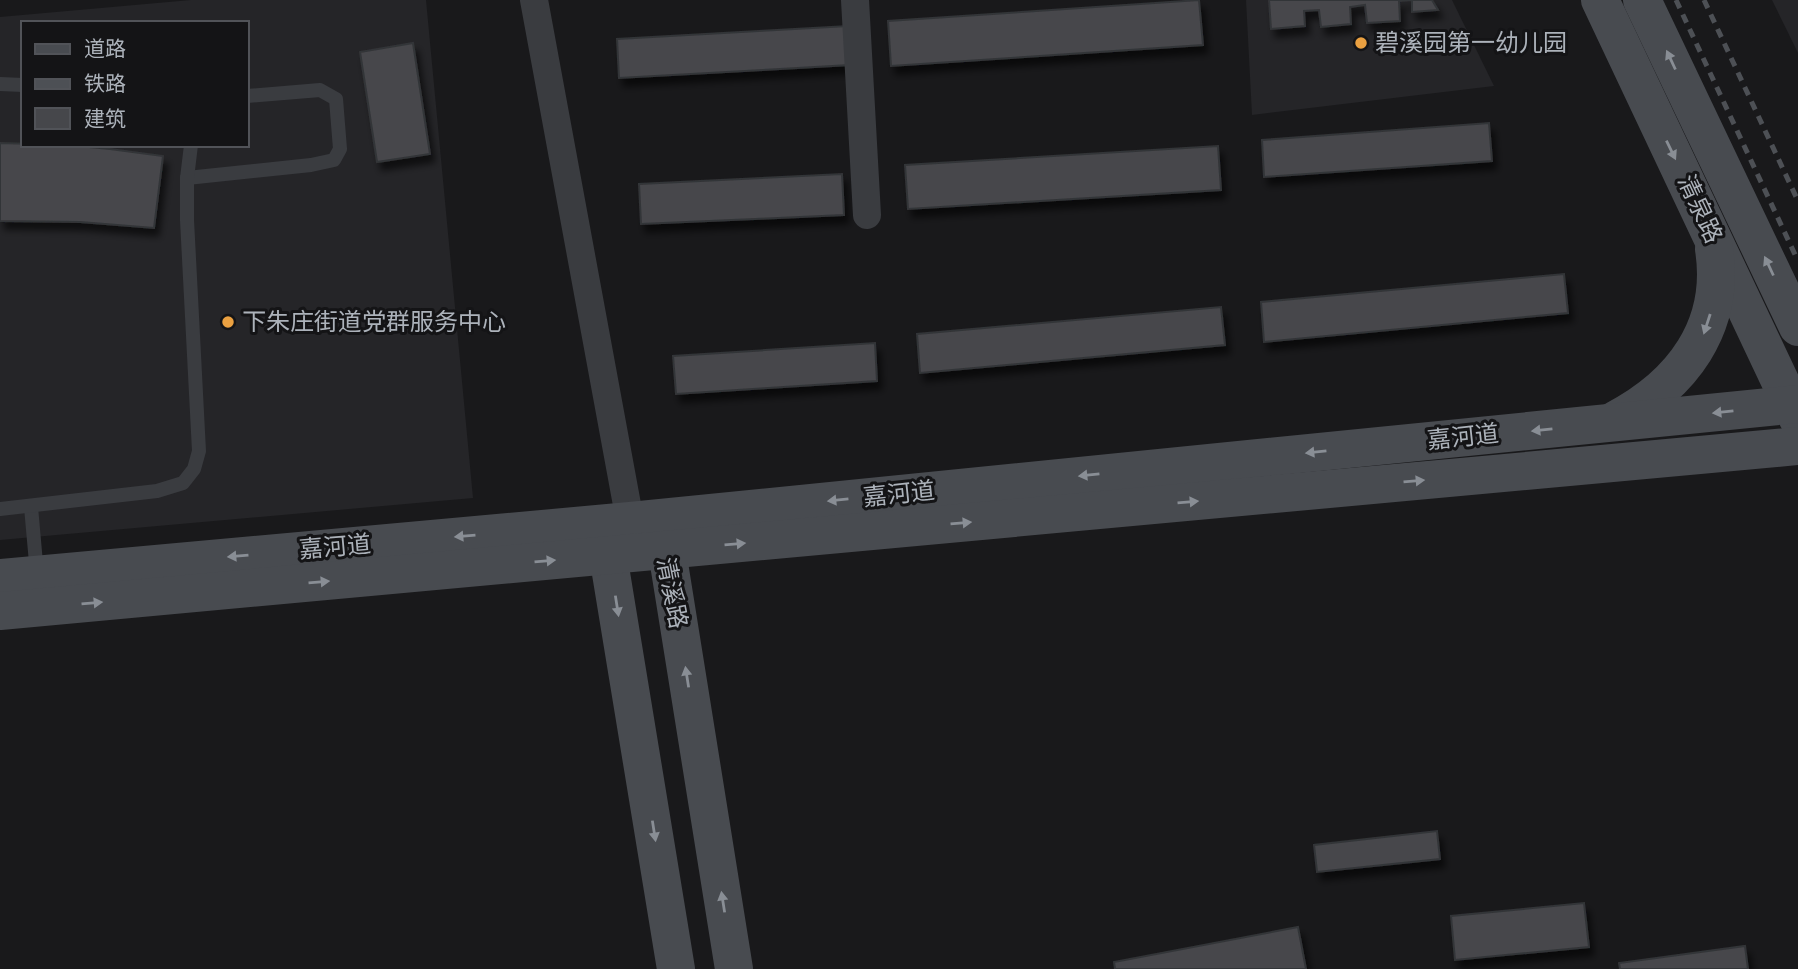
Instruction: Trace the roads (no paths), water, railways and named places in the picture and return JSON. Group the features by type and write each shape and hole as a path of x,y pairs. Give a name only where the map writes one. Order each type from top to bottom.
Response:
{"street":[{"path":"534,0 630,521 608,555 677,969"},
{"path":"855,0 867,215"},
{"name":"清泉路","path":"1600,0 1796,409"},
{"name":"清泉路","path":"1642,0 1798,327"},
{"path":"1610,423 1630,412 1671,380 1701,341 1708,325 1716,279 1711,233"},
{"name":"嘉河道","path":"0,611 39,591 630,521 1610,423 1796,409"},
{"name":"嘉河道","path":"0,578 39,591 667,551 1798,446"},
{"name":"清溪路","path":"630,521 667,551 734,969"}],"lane":[{"path":"0,84 21,85"},
{"path":"187,177 311,165 334,160 340,149 337,99 320,90 248,96"},
{"path":"0,509 157,491 183,483 194,469 199,451 187,220 187,177 191,147"},
{"path":"31,507 39,591"}],"railway":[{"path":"1676,0 1798,261"},
{"path":"1704,0 1798,201"}],"place":[{"name":"碧溪园第一幼儿园","path":"1361,43"},
{"name":"下朱庄街道党群服务中心","path":"228,322"}]}
